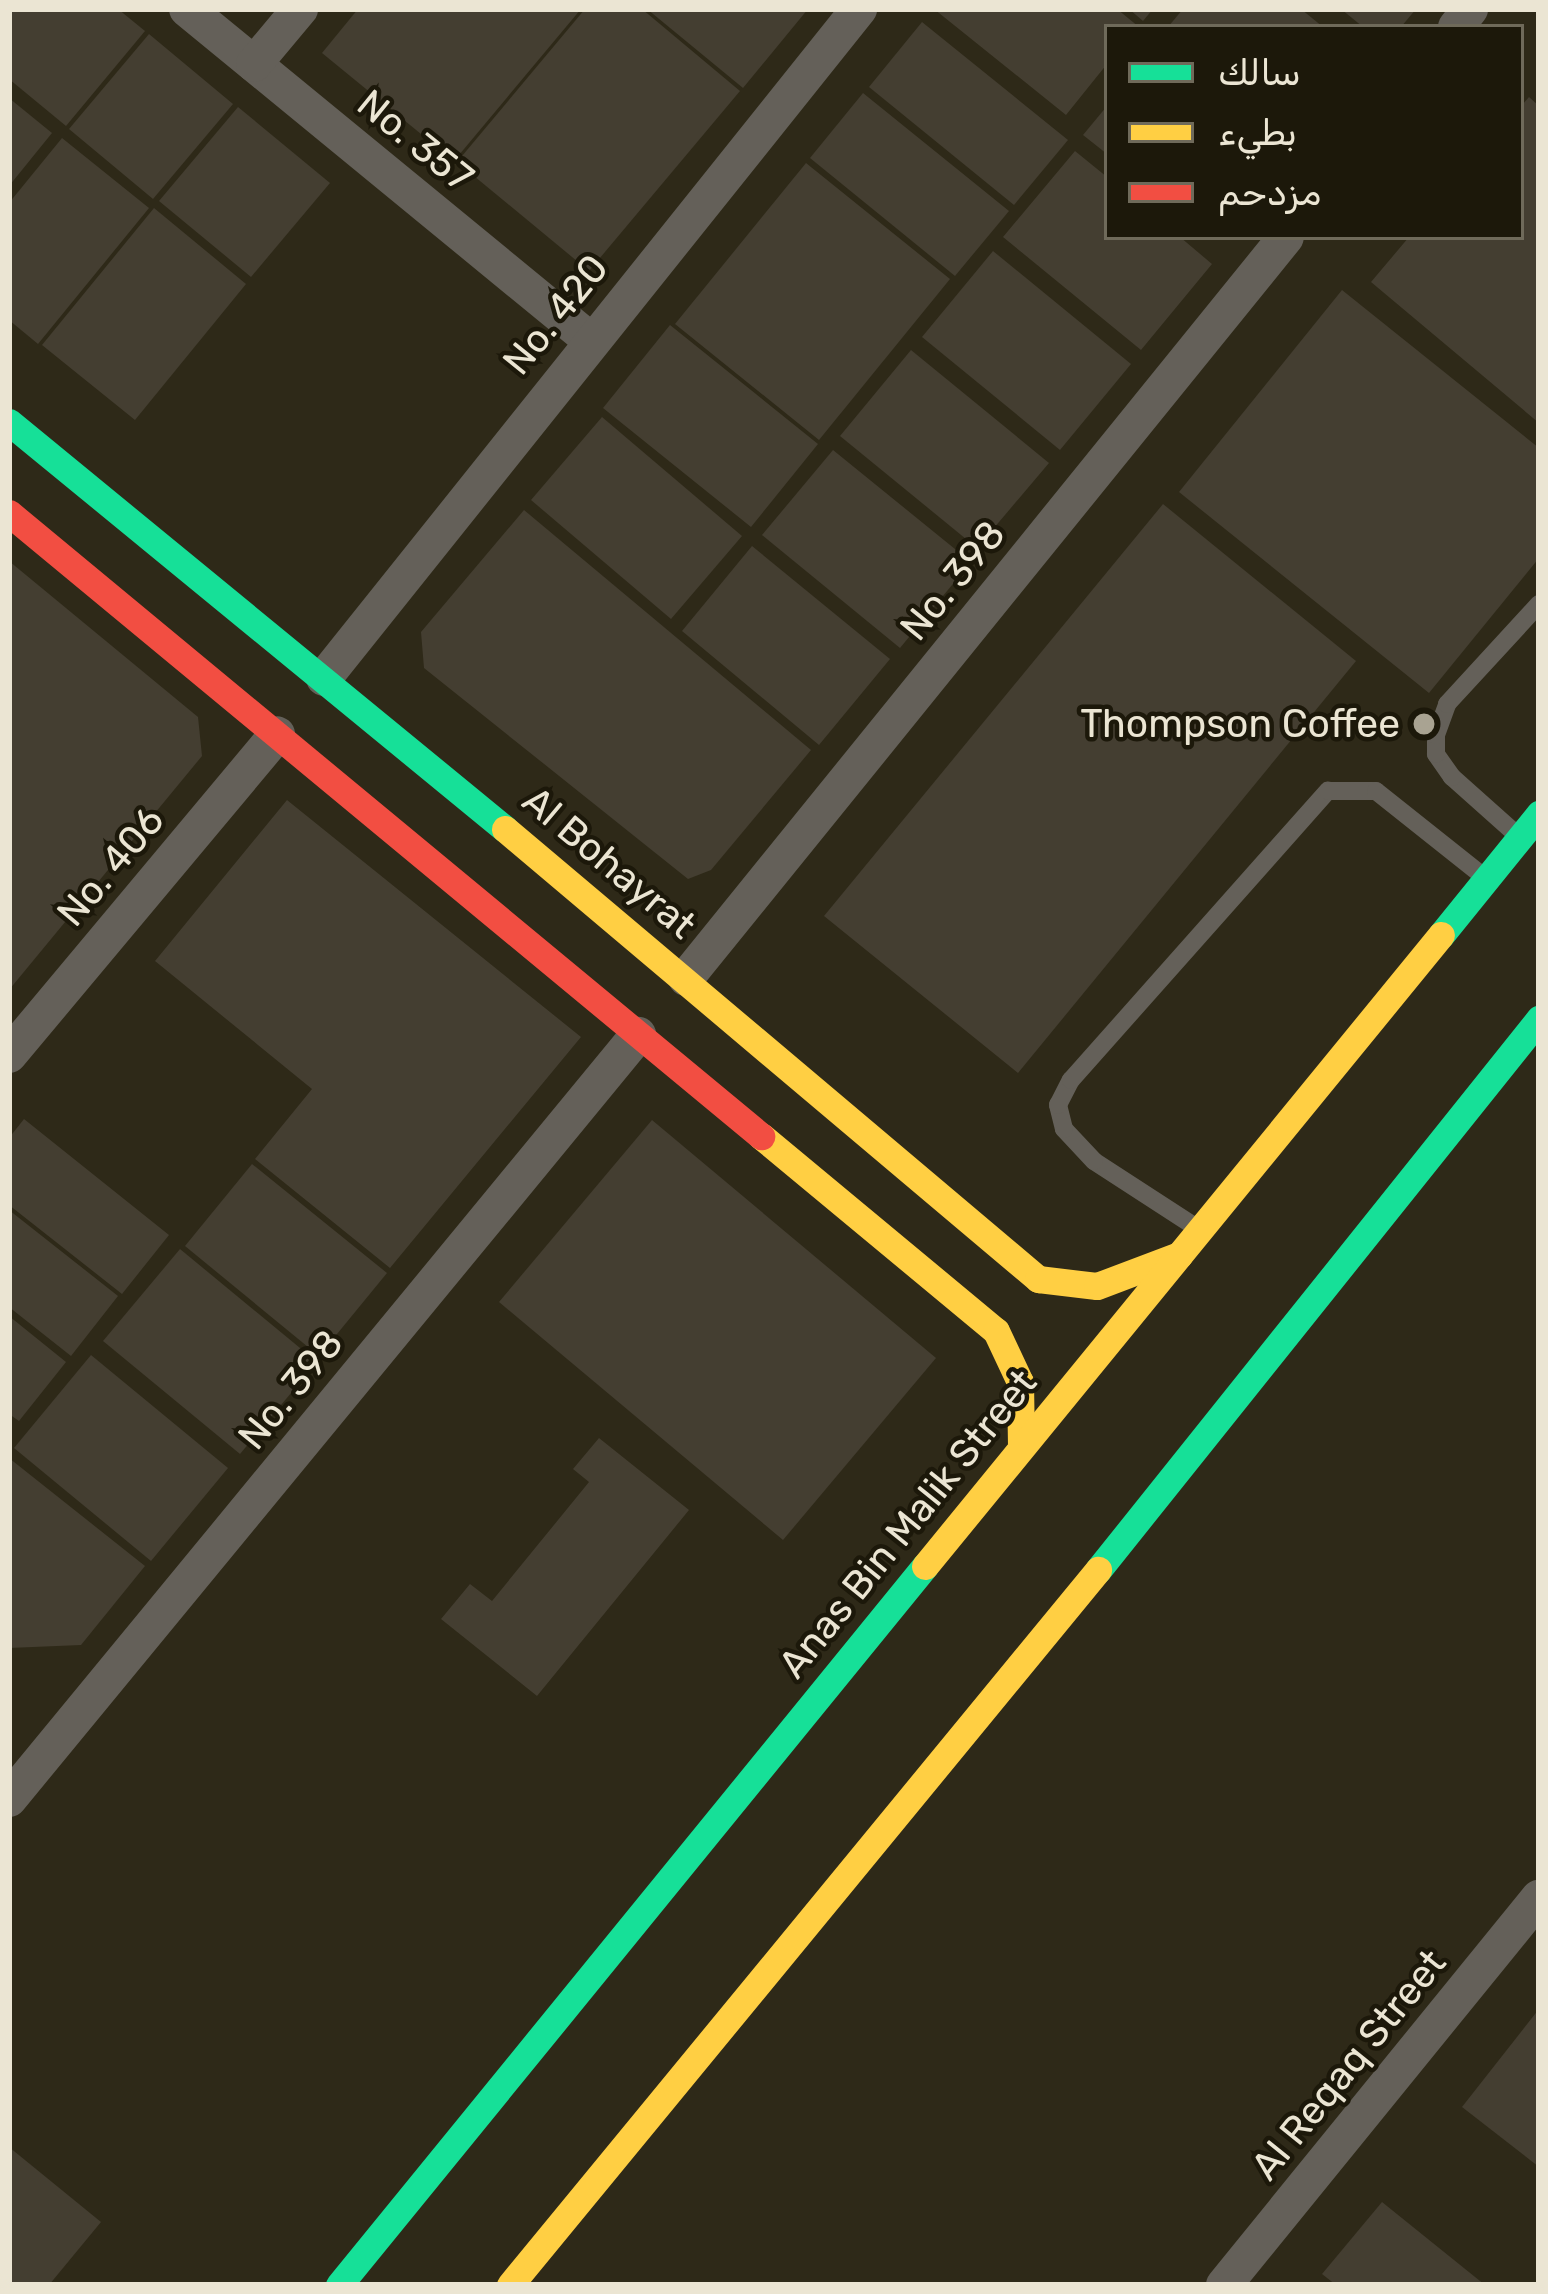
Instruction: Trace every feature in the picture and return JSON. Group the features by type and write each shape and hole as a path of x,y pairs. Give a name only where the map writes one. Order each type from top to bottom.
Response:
{"main road":[{"name":"Al Bohayrat","path":"9,422 686,978 1038,1279 1097,1286 1179,1255"},
{"path":"9,513 996,1331 1020,1382 1022,1444"},
{"name":"Anas Bin Malik Street","path":"340,2285 1539,814"},
{"path":"510,2285 1310,1312 1539,1019"},
{"path":"914,1261 949,1275 971,1265 966,1216"}],"street":[{"name":"No. 357","path":"188,9 589,339"},
{"path":"254,64 300,9"},
{"name":"No. 420","path":"324,678 589,339 859,9"},
{"name":"No. 398","path":"686,978 1284,240"},
{"name":"No. 406","path":"9,1055 277,734"},
{"name":"No. 398","path":"9,1799 638,1035"},
{"name":"Al Reqaq Street","path":"1224,2285 1539,1898"}],"lane":[{"path":"1520,838 1452,777 1436,754 1436,735 1447,704 1539,604"},
{"path":"1199,1230 1094,1161 1064,1129 1058,1105 1071,1080 1328,791 1376,791 1487,879"}],"building":[{"path":"9,9 118,9 145,31 66,126 9,79"},
{"path":"358,9 581,9 454,161 322,53"},
{"path":"585,9 642,9 740,91 589,271 457,162"},
{"path":"647,9 808,9 743,88"},
{"path":"934,9 1117,9 1135,24 1104,24 1104,68 1066,115"},
{"path":"1129,9 1153,9 1143,21"},
{"path":"1183,9 1301,9 1319,24 1170,24"},
{"path":"1341,9 1416,9 1404,24 1359,24"},
{"path":"922,22 1068,140 1014,205 869,87"},
{"path":"149,34 233,104 153,199 69,129"},
{"path":"863,93 1009,211 955,276 810,158"},
{"path":"1529,97 1539,106 1539,423 1371,282 1406,240 1524,240 1524,103"},
{"path":"9,98 52,133 9,186"},
{"path":"238,107 330,183 251,277 159,201"},
{"path":"1104,110 1104,152 1083,135"},
{"path":"62,138 149,208 38,344 9,320 9,203"},
{"path":"1075,151 1104,175 1104,240 1184,240 1212,264 1141,350 1003,237"},
{"path":"806,163 950,279 819,440 675,324"},
{"path":"154,208 246,284 135,420 42,345"},
{"path":"993,251 1131,364 1060,450 922,337"},
{"path":"1342,290 1539,448 1539,558 1429,693 1179,492"},
{"path":"670,325 818,444 751,527 603,408"},
{"path":"911,350 1049,463 977,548 840,436"},
{"path":"602,417 742,536 671,619 531,500"},
{"path":"833,450 971,562 900,648 762,535"},
{"path":"1163,504 1356,661 1018,1073 824,916"},
{"path":"524,510 811,750 711,870 688,879 424,668 421,632"},
{"path":"752,546 890,659 819,745 682,631"},
{"path":"9,561 198,717 202,756 9,990"},
{"path":"287,800 581,1037 390,1268 255,1159 312,1089 155,961"},
{"path":"24,1119 169,1235 122,1294 9,1205 9,1138"},
{"path":"652,1120 936,1358 783,1540 499,1302"},
{"path":"252,1164 387,1273 319,1356 185,1246"},
{"path":"9,1210 118,1296 71,1356 9,1307"},
{"path":"180,1249 317,1362 240,1454 103,1341"},
{"path":"9,1316 66,1362 19,1421 9,1414"},
{"path":"91,1355 228,1468 151,1561 14,1448"},
{"path":"599,1438 689,1510 537,1696 441,1619 470,1584 492,1601 589,1482 573,1469"},
{"path":"9,1458 145,1566 81,1645 9,1648"},
{"path":"1539,2009 1539,2167 1462,2107"},
{"path":"9,2147 101,2222 49,2285 9,2285"},
{"path":"1382,2202 1485,2285 1336,2285 1322,2274"}],"traffic: fast":[{"path":"9,422 505,829"},
{"path":"1441,935 1539,814"},
{"path":"1098,1570 1539,1019"},
{"path":"339,2285 925,1566"}],"traffic: slow":[{"path":"505,829 1038,1279 1097,1286 1179,1255"},
{"path":"925,1566 1441,935"},
{"path":"761,1136 996,1331 1020,1382 1021,1444"},
{"path":"510,2285 1098,1570"}],"traffic: jam":[{"path":"9,513 761,1136"}],"place":[{"name":"Thompson Coffee","path":"1424,724"}]}
